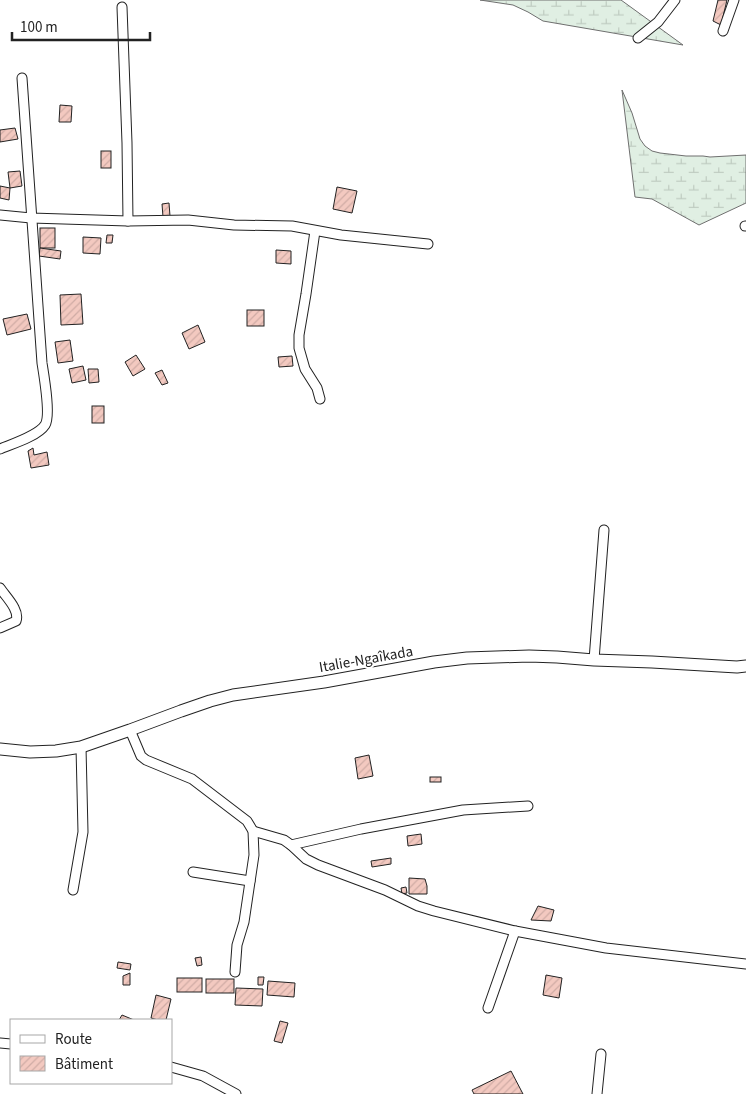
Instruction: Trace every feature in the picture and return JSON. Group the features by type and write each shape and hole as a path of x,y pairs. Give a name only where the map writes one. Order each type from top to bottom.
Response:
{"street":[{"path":"638,38 658,22 675,0"},
{"path":"723,31 734,0"},
{"path":"122,7 128,221"},
{"path":"0,449 38,433 46,425 47,416 22,78"},
{"path":"0,215 128,221 188,220 234,225 292,226 341,235 428,244"},
{"path":"315,231 299,335 299,348 305,369 317,388 320,400"},
{"path":"594,660 604,530"},
{"path":"0,588 18,616 16,621 0,628"},
{"name":"Italie-Ngaîkada","path":"0,749 38,752 81,747 188,708 234,695 467,658 557,656 594,660 746,666"},
{"path":"130,730 141,756 146,760 192,779 247,821 253,831 254,855 244,922 237,945 234,972"},
{"path":"73,890 83,832 81,747"},
{"path":"291,845 361,829 463,810 528,806"},
{"path":"253,831 284,840 306,859 318,865 385,890 418,906 515,931 606,948 746,964"},
{"path":"193,872 250,881"},
{"path":"488,1008 515,931"},
{"path":"597,1094 601,1054"},
{"path":"172,1067 203,1076 236,1094"}],"green space":[{"path":"480,0 621,0 683,45 543,21 513,5"},
{"path":"622,90 640,139 652,151 686,156 746,155 746,203 699,225 652,199 635,197"}],"building":[{"path":"718,0 727,0 721,25 713,21"},
{"path":"60,105 72,106 71,122 59,122"},
{"path":"15,128 18,139 0,142 0,130"},
{"path":"101,151 111,151 111,168 101,168"},
{"path":"20,171 22,186 10,188 8,172"},
{"path":"0,186 10,188 9,200 0,198"},
{"path":"337,187 357,191 352,213 333,209"},
{"path":"169,203 170,216 163,217 162,204"},
{"path":"40,228 55,228 55,248 40,248"},
{"path":"107,235 113,235 112,243 106,243"},
{"path":"83,237 101,238 100,254 83,253"},
{"path":"40,248 61,251 60,259 39,256"},
{"path":"276,250 291,251 291,264 276,263"},
{"path":"81,294 83,324 61,325 60,295"},
{"path":"247,310 264,310 264,326 247,326"},
{"path":"27,314 31,329 7,335 3,319"},
{"path":"198,325 205,342 189,349 182,333"},
{"path":"70,340 73,361 58,363 55,342"},
{"path":"136,355 145,369 133,376 125,362"},
{"path":"292,356 293,366 279,367 278,357"},
{"path":"83,366 86,380 72,383 69,369"},
{"path":"88,369 98,369 99,382 89,383"},
{"path":"162,370 168,383 162,385 155,373"},
{"path":"92,406 104,406 104,423 92,423"},
{"path":"33,448 34,455 47,452 49,465 31,468 28,451"},
{"path":"369,755 373,776 358,779 355,758"},
{"path":"430,777 441,777 441,782 430,782"},
{"path":"421,834 422,844 408,846 407,836"},
{"path":"391,858 391,864 372,867 371,861"},
{"path":"409,878 425,879 427,894 409,894"},
{"path":"406,887 407,893 402,894 401,888"},
{"path":"538,906 554,910 551,921 531,920"},
{"path":"201,957 202,965 197,966 195,958"},
{"path":"118,962 131,964 130,970 117,968"},
{"path":"130,973 130,985 123,985 123,976"},
{"path":"546,975 562,978 559,998 543,995"},
{"path":"258,977 264,977 263,985 258,985"},
{"path":"177,978 202,978 202,992 177,992"},
{"path":"206,979 234,979 234,993 206,993"},
{"path":"268,981 295,983 294,997 267,995"},
{"path":"236,988 263,989 262,1006 235,1005"},
{"path":"156,995 171,999 166,1019 151,1018"},
{"path":"122,1015 132,1019 120,1019"},
{"path":"280,1021 288,1023 282,1043 274,1041"},
{"path":"511,1071 523,1094 474,1094 472,1090"}]}
